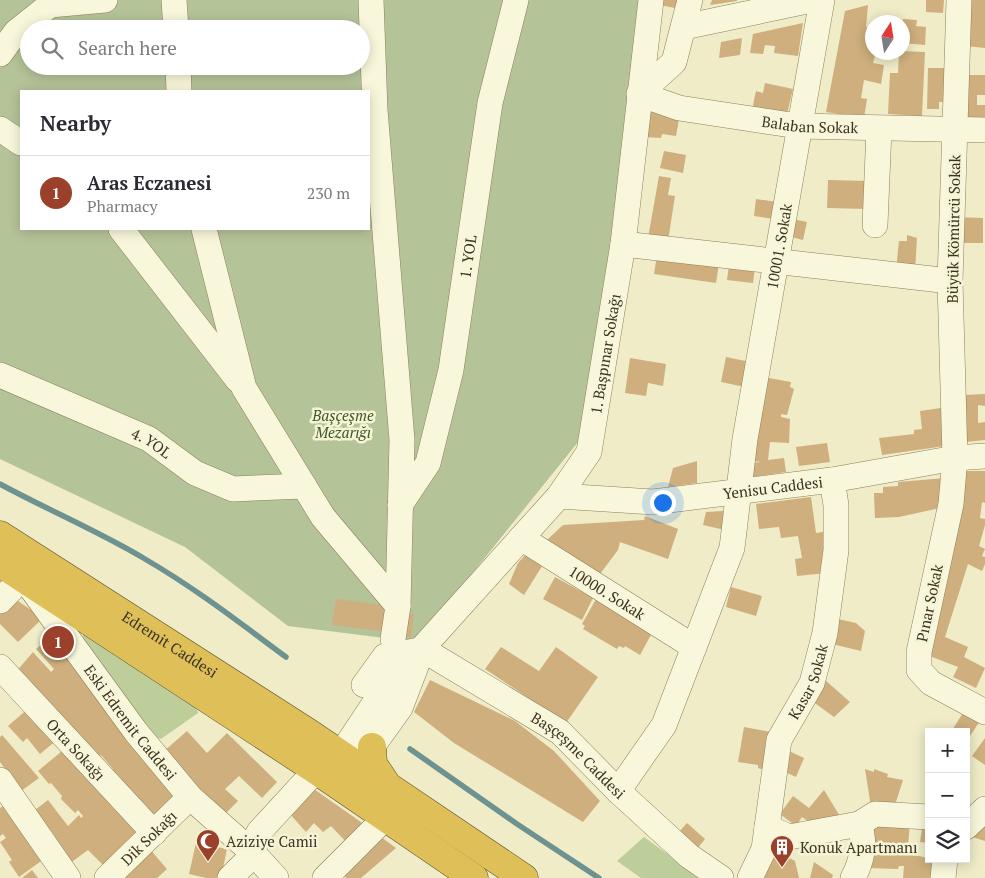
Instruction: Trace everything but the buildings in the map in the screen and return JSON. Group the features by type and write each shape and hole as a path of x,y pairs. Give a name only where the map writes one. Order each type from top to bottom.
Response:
{"highway":[{"name":"Edremit Caddesi","path":"0,535 309,733 346,762"},
{"name":"Edremit Caddesi","path":"0,563 23,578 346,762"},
{"path":"346,762 374,764 378,773 391,790 524,878"},
{"path":"346,762 385,818 474,878"}],"street":[{"path":"30,20 50,3 105,0"},
{"path":"174,0 175,20"},
{"path":"371,0 372,110 402,440 398,606 393,639"},
{"name":"1. YOL","path":"399,506 428,463 451,370 490,103 516,0"},
{"name":"1. Başpınar Sokağı","path":"346,762 372,690 422,650 558,496 589,452 623,244 651,0"},
{"path":"639,94 674,62 690,0"},
{"path":"684,27 812,0"},
{"name":"10001. Sokak","path":"737,492 798,126 822,0"},
{"name":"Büyük Kömürcü Sokak","path":"955,458 950,281 959,0"},
{"path":"0,54 20,29"},
{"path":"178,75 179,90"},
{"name":"Balaban Sokak","path":"639,94 679,108 798,126 955,131 985,130"},
{"path":"0,121 20,121"},
{"path":"875,226 879,128"},
{"path":"0,129 20,142"},
{"path":"123,230 244,388 323,518 398,606"},
{"path":"204,230 244,388"},
{"path":"623,244 950,281"},
{"name":"4. YOL","path":"0,376 149,439 195,473 233,489 304,486"},
{"name":"Yenisu Caddesi","path":"558,496 653,502 832,480 955,458 985,456"},
{"name":"Pınar Sokak","path":"955,458 950,504 919,652 919,670 932,683 985,712"},
{"name":"Kasar Sokak","path":"750,878 764,849 779,740 812,683 826,633 836,550 836,505 832,480"},
{"path":"618,791 664,725 732,548 737,492"},
{"name":"10000. Sokak","path":"521,538 694,647"},
{"path":"0,601 23,578"},
{"name":"Eski Edremit Caddesi","path":"23,578 136,732 190,797 254,854 276,878"},
{"path":"230,878 254,854 255,840 259,832 346,762 400,708 422,650"},
{"name":"Başçeşme Caddesi","path":"422,650 560,732 618,791 689,856 721,878"},
{"name":"Orta Sokağı","path":"0,667 154,833"},
{"path":"2,787 68,878"},
{"name":"Dik Sokağı","path":"107,878 190,797"},
{"path":"768,827 789,837 859,824 875,814 925,817"},
{"path":"325,878 385,818"},
{"path":"853,878 862,854 863,834 859,824"},
{"path":"943,878 945,863"}],"green space":[{"name":"Başçeşme Mezarığı","path":"0,0 641,0 598,345 578,442 417,642 288,626 185,547 0,459"},
{"path":"83,633 196,707 198,713 161,739 152,737 83,638"},
{"path":"644,837 700,878 641,878 617,861"}],"waterway":[{"path":"0,484 109,539 164,570 286,657"},
{"path":"410,749 517,824 599,878"}],"place":[{"name":"Aras Eczanesi","path":"58,642"},
{"name":"Aziziye Camii","path":"208,862"},
{"name":"Konuk Apartmanı","path":"782,868"}]}
